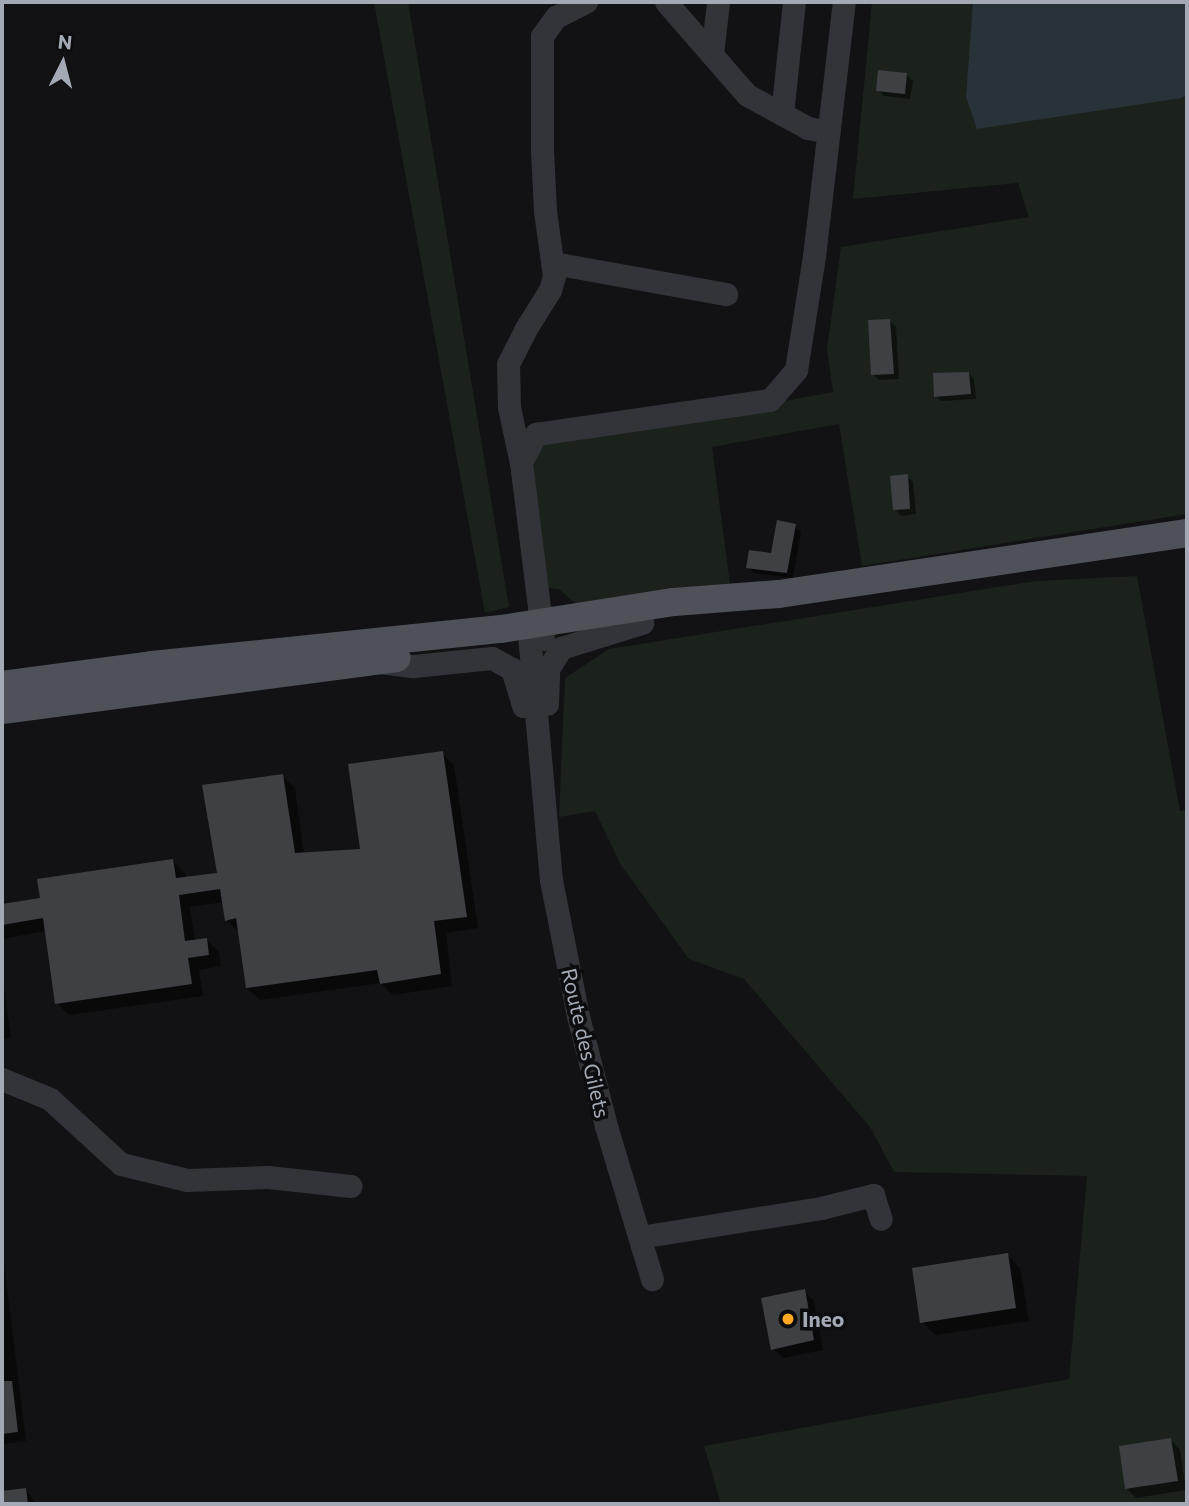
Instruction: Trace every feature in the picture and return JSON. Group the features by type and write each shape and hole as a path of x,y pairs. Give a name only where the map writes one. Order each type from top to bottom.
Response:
{"main road":[{"path":"2,685 152,665 501,629 535,631 642,623 779,594 1187,533"},
{"path":"2,710 374,661 674,602 779,594"}],"street":[{"path":"586,2 556,17 542,36 542,162 545,211 553,263 726,294"},
{"path":"666,2 747,95 808,128 829,132"},
{"path":"712,54 718,2"},
{"path":"782,114 794,2"},
{"path":"521,463 536,434 770,400 796,370 844,2"},
{"name":"Route des Gilets","path":"553,263 550,290 508,364 509,407 521,463 535,631 543,802 551,880 578,1016 606,1126 652,1279"},
{"name":"Route des Gilets","path":"543,802 548,669 561,648 642,623"},
{"name":"Route des Gilets","path":"374,661 414,666 492,658 512,668 543,802"},
{"path":"2,1079 50,1099 121,1164 187,1180 268,1177 351,1186"},
{"path":"640,1237 821,1208 873,1195 881,1219"}],"shaded area":[{"path":"374,2 408,2 509,607 485,613"},
{"path":"872,2 1187,2 1187,514 862,566 839,424 712,447 730,584 581,605 572,601 559,589 548,588 532,471 542,445 833,392 827,349 841,247 1029,217 1018,183 853,199"},
{"path":"973,2 1187,2 1187,93 1182,98 977,129 966,97"},
{"path":"1137,576 1180,811 1187,810 1187,1504 721,1504 704,1446 1069,1379 1087,1176 894,1172 870,1127 744,979 689,959 621,865 595,811 559,817 565,678 609,649 1036,581"}],"building":[{"path":"878,70 907,73 905,94 876,91"},
{"path":"890,319 894,374 871,375 868,320"},
{"path":"969,372 971,394 934,397 933,373"},
{"path":"908,474 910,509 893,510 890,476"},
{"path":"777,520 796,524 787,573 746,568 749,550 771,553"},
{"path":"443,751 467,917 434,921 441,974 380,984 377,970 246,988 236,918 225,921 220,889 179,895 185,941 207,938 209,955 188,958 192,984 55,1004 43,918 2,925 2,904 40,898 37,879 173,859 176,878 217,873 202,785 283,774 295,853 360,849 348,764"},
{"path":"1008,1253 1016,1308 920,1323 912,1268"},
{"name":"Ineo","path":"805,1289 814,1340 771,1350 761,1298"},
{"path":"2,1381 12,1381 18,1432 2,1434"},
{"path":"1171,1438 1178,1481 1125,1489 1119,1446"},
{"path":"26,1488 28,1504 2,1504 2,1491"}],"place":[{"name":"Ineo","path":"788,1319"}]}
